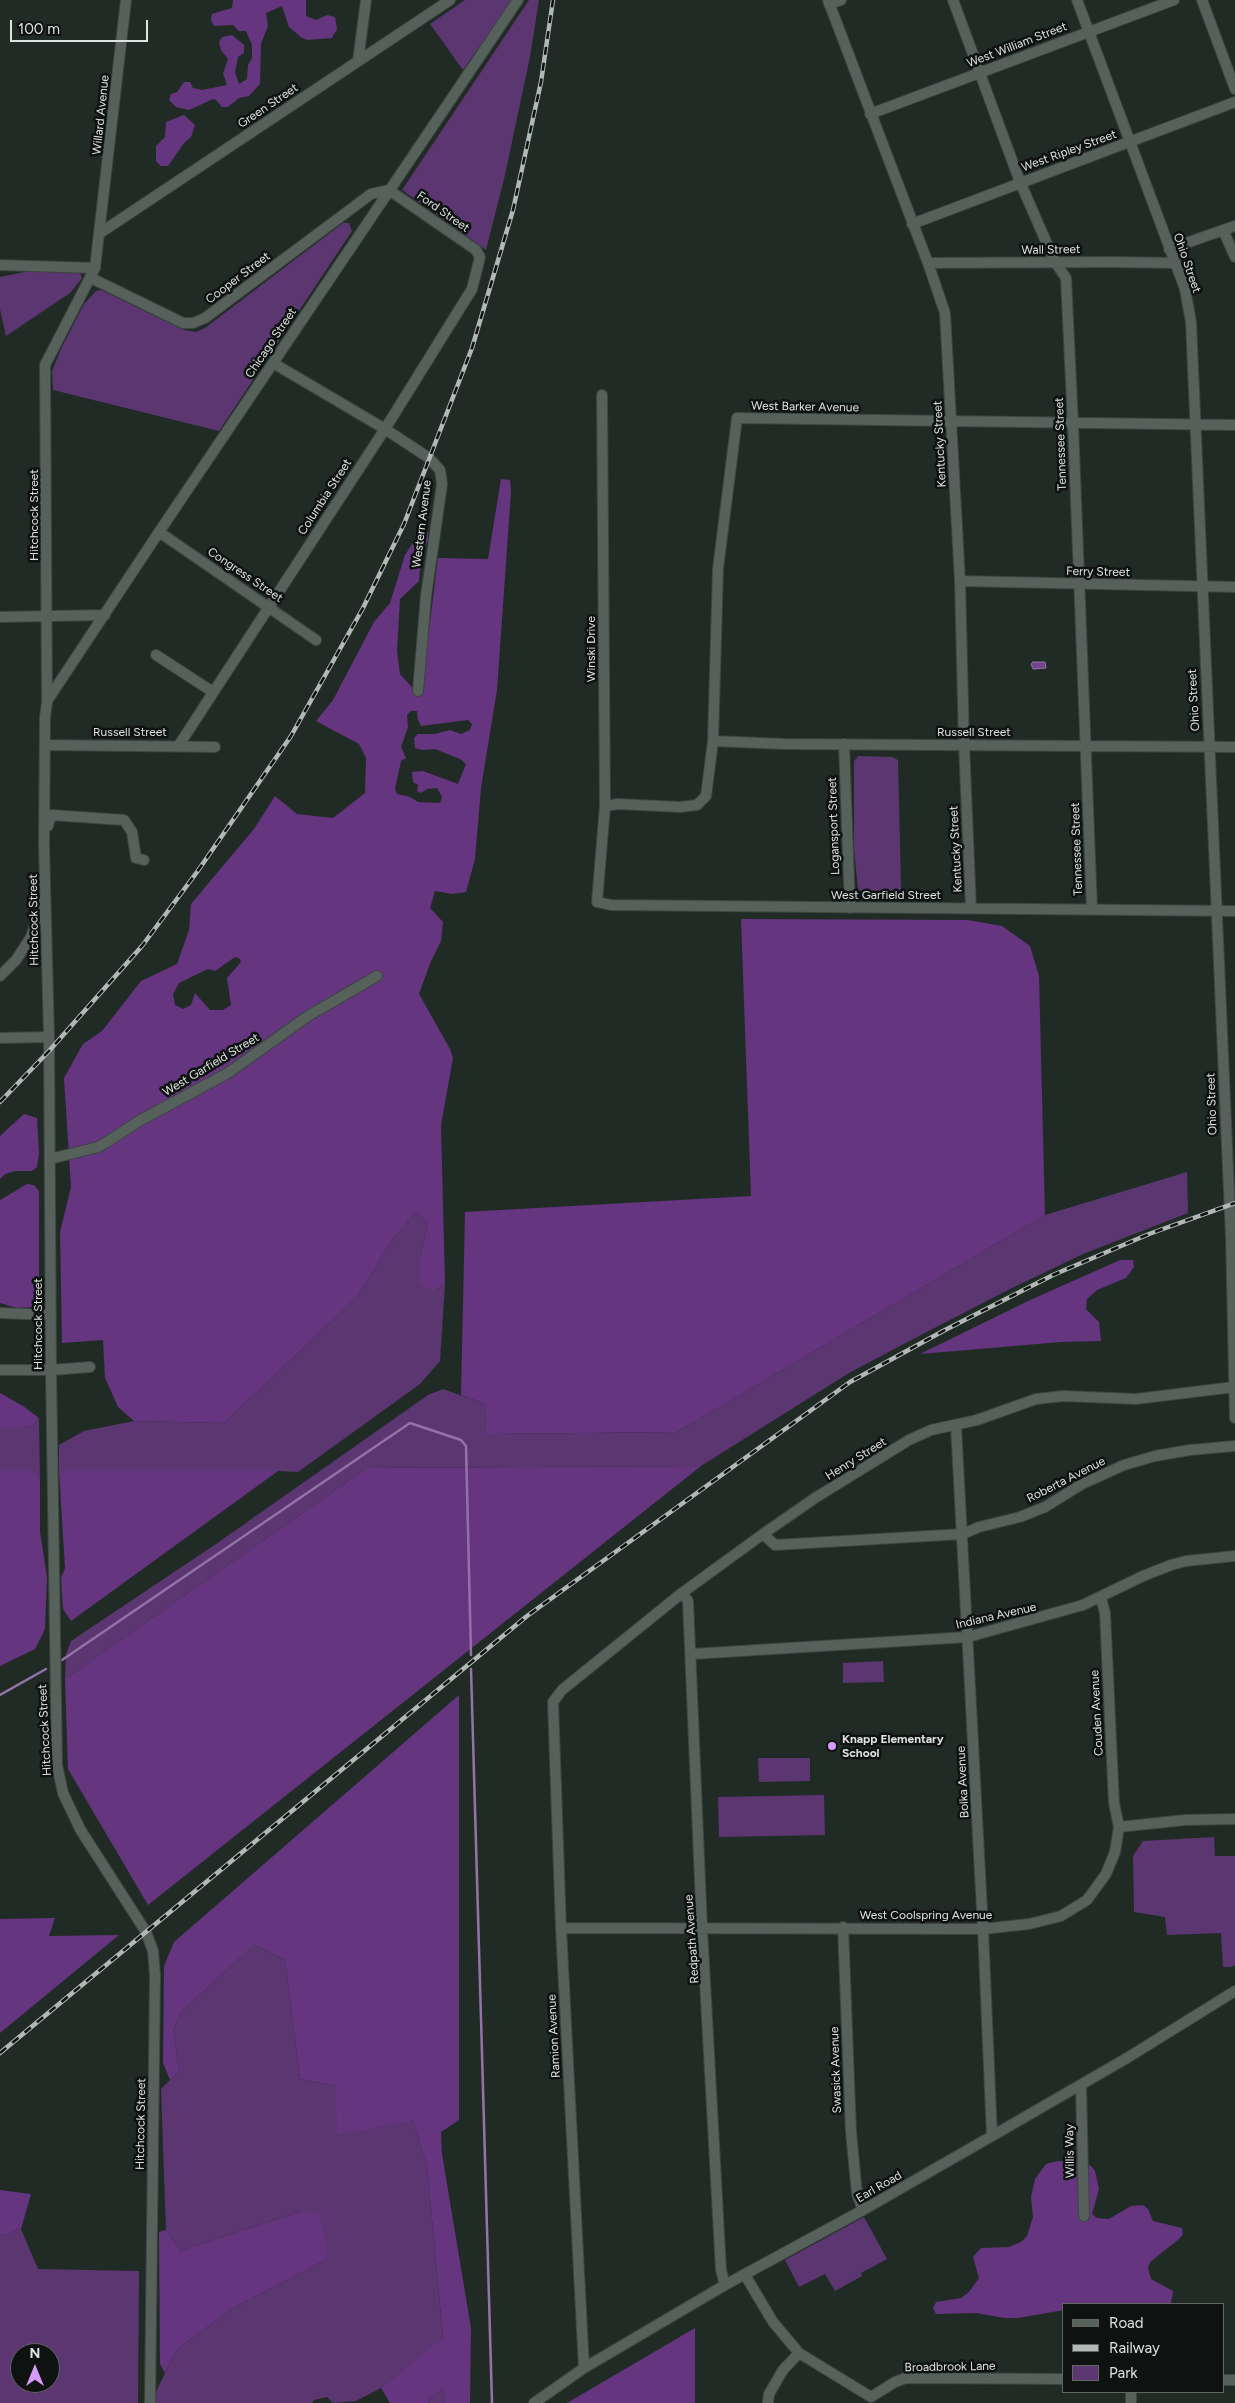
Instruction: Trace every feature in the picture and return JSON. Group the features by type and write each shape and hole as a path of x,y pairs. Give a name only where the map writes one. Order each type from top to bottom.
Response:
{"street":[{"name":"Willard Avenue","path":"100,233 126,0"},
{"path":"358,61 366,0"},
{"name":"Green Street","path":"100,233 450,0"},
{"name":"Chicago Street","path":"47,702 159,532 518,0"},
{"path":"829,2 842,0"},
{"name":"Tennessee Street","path":"953,0 1020,182 1055,262 1066,278 1074,424 1092,909"},
{"name":"Ohio Street","path":"1077,0 1185,289 1191,322 1208,746 1223,1072 1233,1237 1235,1418"},
{"name":"West William Street","path":"870,114 1174,0"},
{"path":"1202,0 1235,89"},
{"name":"Kentucky Street","path":"829,2 928,263 945,313 960,581 964,744 972,908"},
{"name":"West Ripley Street","path":"912,224 1235,102"},
{"name":"Ford Street","path":"389,190 476,250 480,258"},
{"name":"Cooper Street","path":"91,278 183,323 193,323 205,318 371,194 389,190"},
{"path":"1170,249 1235,226"},
{"path":"1223,230 1235,257"},
{"name":"Hitchcock Street","path":"100,233 95,268 91,278 76,302 45,365 47,702 44,844 49,1037 51,1370 57,1771 63,1793 80,1829 146,1932 153,1951 155,1975 150,2403"},
{"name":"Columbia Street","path":"179,745 385,430 472,289 480,258"},
{"name":"Wall Street","path":"928,263 1175,263"},
{"path":"0,265 95,268"},
{"name":"Western Avenue","path":"273,363 429,458 440,470 442,484 426,596 418,690"},
{"name":"Winski Drive","path":"597,902 604,806 602,395"},
{"name":"West Barker Avenue","path":"604,806 618,804 680,807 696,805 706,796 713,741 718,568 736,418 1235,425"},
{"name":"Congress Street","path":"159,532 316,640"},
{"name":"Ferry Street","path":"960,581 1235,587"},
{"path":"0,616 105,615"},
{"path":"156,656 214,692"},
{"name":"Russell Street","path":"713,741 1235,747"},
{"name":"Logansport Street","path":"844,744 850,908"},
{"name":"Russell Street","path":"45,745 179,745 215,747"},
{"path":"44,844 51,815 118,818 124,820 132,832 136,858 144,860"},
{"path":"0,976 16,960 31,937 46,888"},
{"name":"West Garfield Street","path":"597,902 611,905 850,908 1235,910"},
{"name":"West Garfield Street","path":"50,1159 98,1147 107,1142 139,1121 228,1072 270,1045 308,1016 377,976"},
{"path":"0,1038 49,1037"},
{"path":"1223,1072 1235,1072"},
{"path":"0,1313 51,1314"},
{"path":"0,1370 51,1370 90,1366"},
{"name":"Henry Street","path":"553,1702 562,1690 682,1593 763,1534 909,1440 931,1430 956,1426 1036,1399 1063,1396 1136,1399 1234,1387"},
{"name":"Bolka Avenue","path":"956,1426 984,1929 992,2136"},
{"name":"Roberta Avenue","path":"763,1534 775,1545 963,1534 979,1527 1020,1517 1045,1507 1082,1484 1124,1465 1155,1456 1190,1450 1235,1446"},
{"name":"Indiana Avenue","path":"692,1654 968,1637 1048,1616 1101,1598 1143,1576 1171,1565 1186,1561 1235,1556"},
{"name":"Redpath Avenue","path":"682,1593 688,1601 692,1654 702,1928 721,2270 725,2284"},
{"name":"Couden Avenue","path":"1101,1598 1104,1613 1114,1803 1119,1827"},
{"name":"Ramion Avenue","path":"553,1702 561,1928 584,2368"},
{"path":"1119,1827 1184,1820 1235,1819"},
{"name":"West Coolspring Avenue","path":"561,1928 843,1927 984,1929 1030,1924 1061,1916 1087,1900 1106,1874 1115,1852 1119,1827"},
{"name":"Swasick Avenue","path":"843,1927 851,2132 857,2194 863,2210"},
{"name":"Earl Road","path":"534,2403 584,2368 725,2284 863,2210 1081,2085 1235,1991"},
{"name":"Willis Way","path":"1081,2085 1084,2216"},
{"name":"Broadbrook Lane","path":"744,2275 773,2322 799,2353 872,2400 895,2382 906,2378 1062,2379"},
{"path":"768,2403 769,2394 783,2370 799,2353"}],"green space":[{"path":"465,0 512,0 463,70 430,24"},
{"path":"529,0 539,0 530,57 505,175 486,250 402,190"},
{"path":"343,223 349,223 352,231 219,431 53,390 52,371 61,349 84,304 96,291 101,290 184,330 196,332 205,328"},
{"path":"29,271 77,272 80,273 82,278 70,293 6,336 0,309 0,277"},
{"path":"858,756 892,757 898,760 901,890 896,897 866,896 858,889 854,848 854,761"},
{"path":"1187,1172 1188,1213 1083,1254 915,1338 849,1373 701,1466 367,1468 65,1679 66,1654 71,1641 216,1544 428,1395 443,1389 485,1404 486,1434 677,1432 1045,1215"},
{"path":"416,1212 428,1223 420,1258 434,1291 445,1284 440,1361 420,1384 298,1472 59,1471 59,1445 84,1431 134,1421 224,1423 357,1297 393,1239"},
{"path":"39,1418 40,1479 34,1471 0,1471 0,1428 22,1428 33,1425"},
{"path":"883,1661 884,1682 843,1683 843,1663"},
{"path":"758,1758 810,1758 810,1781 759,1782"},
{"path":"824,1795 825,1835 719,1837 718,1797"},
{"path":"1214,1837 1215,1856 1235,1856 1235,1965 1232,1967 1223,1967 1221,1933 1167,1935 1165,1917 1134,1912 1133,1856 1143,1841"},
{"path":"254,1945 285,1960 300,2079 336,2086 413,2120 427,2165 443,2339 381,2388 356,2401 333,2403 327,2397 314,2400 312,2403 156,2403 156,2392 176,2350 233,2308 327,2259 302,2211 180,2251 166,2230 161,2089 179,2071 173,2030 182,2011"},
{"path":"864,2217 887,2259 861,2273 862,2276 835,2291 825,2274 799,2287 785,2260"},
{"path":"21,2229 38,2269 139,2271 138,2403 0,2403 0,2236"},
{"path":"442,2389 446,2394 446,2403 428,2403 429,2399"}],"shaded area":[{"path":"233,0 306,0 306,16 316,20 327,15 335,17 337,29 332,38 308,40 302,38 289,27 282,6 266,13 268,26 261,44 260,84 249,96 239,98 228,107 222,107 213,99 189,110 176,107 169,100 171,94 177,92 184,82 190,82 193,88 202,90 227,85 223,73 228,59 221,50 219,42 222,37 232,35 244,45 244,53 238,57 235,72 239,84 247,79 248,65 252,58 252,45 246,31 239,31 233,25 214,26 211,20 212,14 232,8"},
{"path":"184,115 195,125 191,137 184,143 168,166 161,166 156,161 156,146 165,137 166,122"},
{"path":"501,479 510,480 511,492 497,690 481,788 475,859 466,892 452,894 435,891 430,908 443,922 441,941 431,961 419,994 450,1049 453,1058 441,1125 445,1284 434,1291 420,1285 420,1258 428,1223 416,1212 393,1239 357,1297 224,1423 134,1421 118,1407 105,1378 103,1340 62,1343 60,1232 71,1187 64,1078 83,1044 102,1031 141,981 177,964 189,930 191,904 254,829 275,796 297,814 333,818 365,793 366,758 359,744 316,721 333,700 374,622 390,603 405,555 422,529 428,532 428,540 421,555 419,581 400,599 397,651 400,674 418,694 422,687 438,558 488,559","holes":["411,711 417,711 421,726 468,720 472,724 470,730 461,734 450,730 435,734 418,734 414,738 415,748 422,750 435,749 460,759 466,764 458,784 423,771 412,772 413,782 418,785 417,791 421,793 427,789 437,788 442,797 440,803 418,802 410,797 397,794 395,789 401,761 406,758 401,747 408,727 407,715","235,957 240,959 241,962 227,978 231,1005 223,1010 210,1010 195,993 191,1005 183,1009 175,1005 173,994 179,983 208,969 215,971"]},
{"path":"1033,662 1045,662 1046,668 1033,669 1031,664"},
{"path":"741,919 968,920 1002,926 1030,946 1039,976 1045,1215 677,1432 486,1434 485,1404 461,1395 465,1212 751,1196"},
{"path":"24,1114 37,1118 39,1153 37,1167 32,1171 15,1171 5,1174 0,1179 0,1136"},
{"path":"27,1184 34,1185 39,1191 39,1299 35,1307 17,1308 0,1303 0,1200"},
{"path":"1120,1260 1133,1260 1134,1267 1126,1278 1097,1290 1087,1299 1086,1309 1099,1322 1101,1341 1061,1342 920,1354 1028,1301"},
{"path":"0,1393 39,1418 33,1425 22,1428 0,1428"},
{"path":"701,1466 148,1905 68,1769 65,1679 367,1468"},
{"path":"0,1471 35,1471 40,1479 40,1532 47,1577 45,1629 35,1649 0,1666"},
{"path":"59,1471 278,1471 71,1621 63,1609 61,1578 65,1568"},
{"path":"459,1695 459,2120 441,2132 442,2154 471,2328 470,2403 446,2403 446,2394 442,2389 429,2399 428,2403 390,2403 381,2388 443,2338 427,2165 413,2120 337,2135 336,2086 300,2079 285,1960 254,1945 182,2011 173,2030 179,2071 170,2080 163,2063 164,1966 174,1942"},
{"path":"55,1918 49,1936 119,1935 0,2033 0,1919"},
{"path":"1058,2161 1078,2161 1091,2166 1095,2171 1099,2189 1092,2214 1097,2218 1109,2219 1131,2206 1143,2205 1148,2209 1153,2221 1182,2228 1183,2234 1179,2239 1150,2262 1148,2268 1151,2279 1173,2291 1171,2303 1062,2303 1062,2310 1018,2318 1004,2318 976,2313 936,2314 933,2308 936,2302 961,2298 969,2292 979,2278 973,2257 981,2248 1009,2247 1021,2242 1027,2236 1033,2217 1031,2197 1035,2179 1046,2164"},
{"path":"0,2190 31,2194 21,2229 0,2236"},
{"path":"302,2211 318,2214 325,2238 327,2259 233,2308 176,2350 165,2373 160,2364 159,2232 166,2230 180,2251"},
{"path":"695,2328 695,2403 567,2403"}],"waterway":[{"path":"62,1660 410,1423 461,1440 466,1446 471,1655"},
{"path":"0,1695 46,1669"},
{"path":"471,1669 492,2403"}],"railway":[{"path":"0,1102 49,1051 142,946 197,872 291,736 363,608 404,524 472,348 513,210 541,82 553,0"},
{"path":"0,2053 527,1616 850,1382 945,1330 1053,1275 1149,1234 1235,1203"}],"place":[{"name":"Knapp Elementary School","path":"832,1746"}]}
